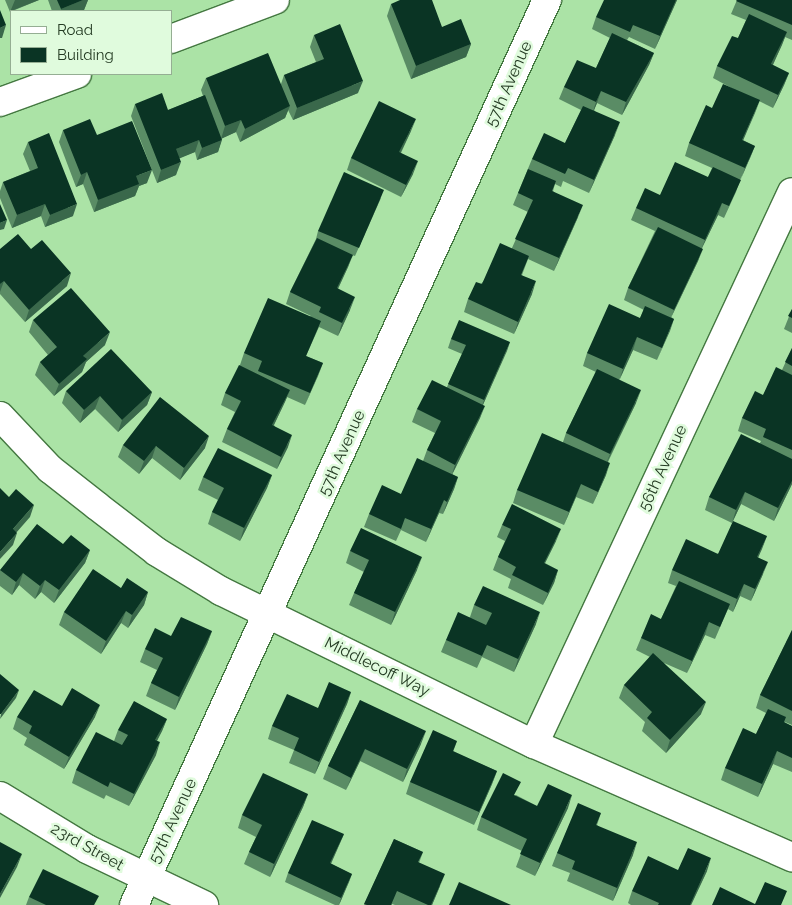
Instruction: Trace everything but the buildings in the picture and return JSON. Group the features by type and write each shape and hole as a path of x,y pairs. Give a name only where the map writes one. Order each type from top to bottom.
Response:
{"street":[{"path":"172,39 275,0"},
{"name":"57th Avenue","path":"134,905 269,614 547,0"},
{"path":"0,102 74,75"},
{"name":"56th Avenue","path":"534,744 792,192"},
{"name":"Middlecoff Way","path":"0,416 50,469 157,552 220,591 534,744 792,858"},
{"name":"23rd Street","path":"0,796 87,849 146,879 204,905"}]}
